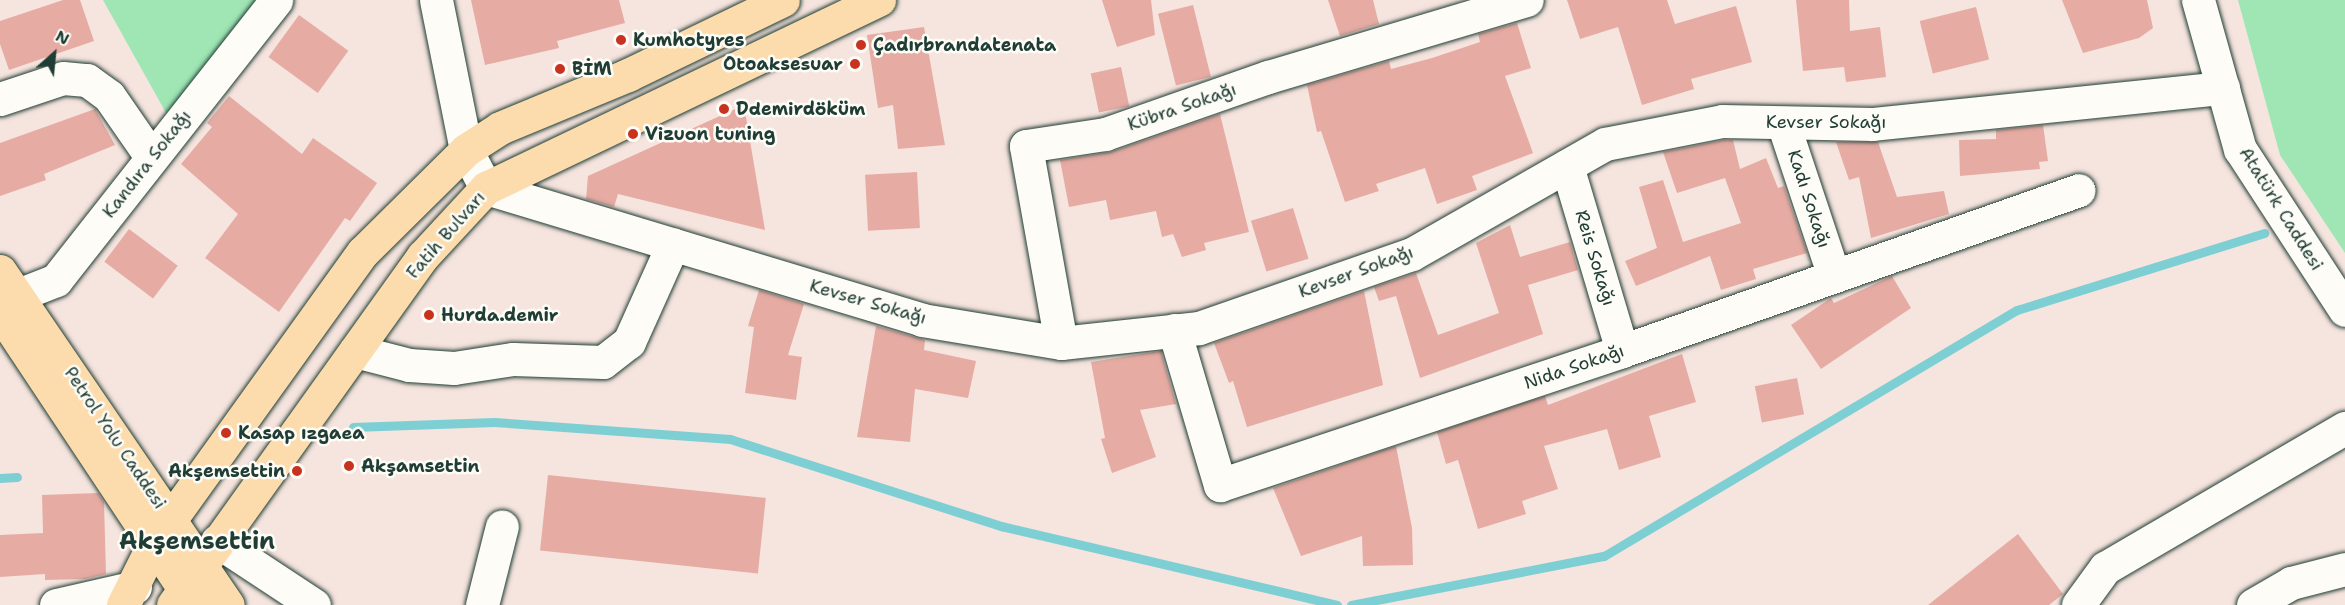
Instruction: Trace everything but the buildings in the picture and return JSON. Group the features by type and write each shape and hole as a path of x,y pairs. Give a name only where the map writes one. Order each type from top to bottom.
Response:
{"main road":[{"path":"129,596 163,530 363,252 466,150 500,128 628,75 783,0"},
{"name":"Fatih Bulvarı","path":"194,580 423,256 486,188 879,0"},
{"name":"Petrol Yolu Caddesi","path":"4,295 163,530 194,580 228,605"}],"street":[{"name":"Kandıra Sokağı","path":"4,295 56,280 276,0"},
{"path":"435,0 466,150 486,188"},
{"name":"Kübra Sokağı","path":"1061,343 1026,146 1105,134 1268,77 1527,0"},
{"name":"Atatürk Caddesi","path":"2198,0 2240,149 2345,310"},
{"path":"0,99 63,78 87,80 109,96 152,158"},
{"name":"Kevser Sokağı","path":"486,188 922,320 1061,343 1199,328 1412,254 1605,144 1722,122 1873,124 2223,88"},
{"name":"Kadı Sokağı","path":"1784,123 1834,276"},
{"name":"Reis Sokağı","path":"1567,166 1622,351"},
{"name":"Nida Sokağı","path":"1174,330 1220,485 1622,351 2078,190"},
{"path":"355,351 443,368 513,358 603,362 629,342 673,244"},
{"path":"2078,605 2105,568 2345,428"},
{"path":"482,605 502,526"},
{"path":"2253,605 2291,583 2345,569"},
{"path":"194,580 314,605"},
{"path":"56,605 129,596"}],"green space":[{"path":"103,0 261,0 170,120"},
{"path":"2238,0 2345,0 2345,253 2280,155"}],"waterway":[{"path":"1351,605 1604,556 2017,310 2264,233"},
{"path":"353,427 494,422 730,439 1001,526 1337,605"},
{"path":"0,478 17,477"}],"place":[{"name":"Kumhotyres","path":"621,40"},
{"name":"Çadırbrandatenata","path":"861,45"},
{"name":"Otoaksesuar","path":"855,64"},
{"name":"BİM","path":"560,69"},
{"name":"Ddemirdöküm","path":"724,109"},
{"name":"Vizuon tuning","path":"633,134"},
{"name":"Hurda.demir","path":"429,315"},
{"name":"Kasap ızgaea","path":"226,433"},
{"name":"Akşamsettin","path":"349,466"},
{"name":"Akşemsettin","path":"297,471"}],"district":[{"name":"Akşemsettin","path":"197,542"}]}
